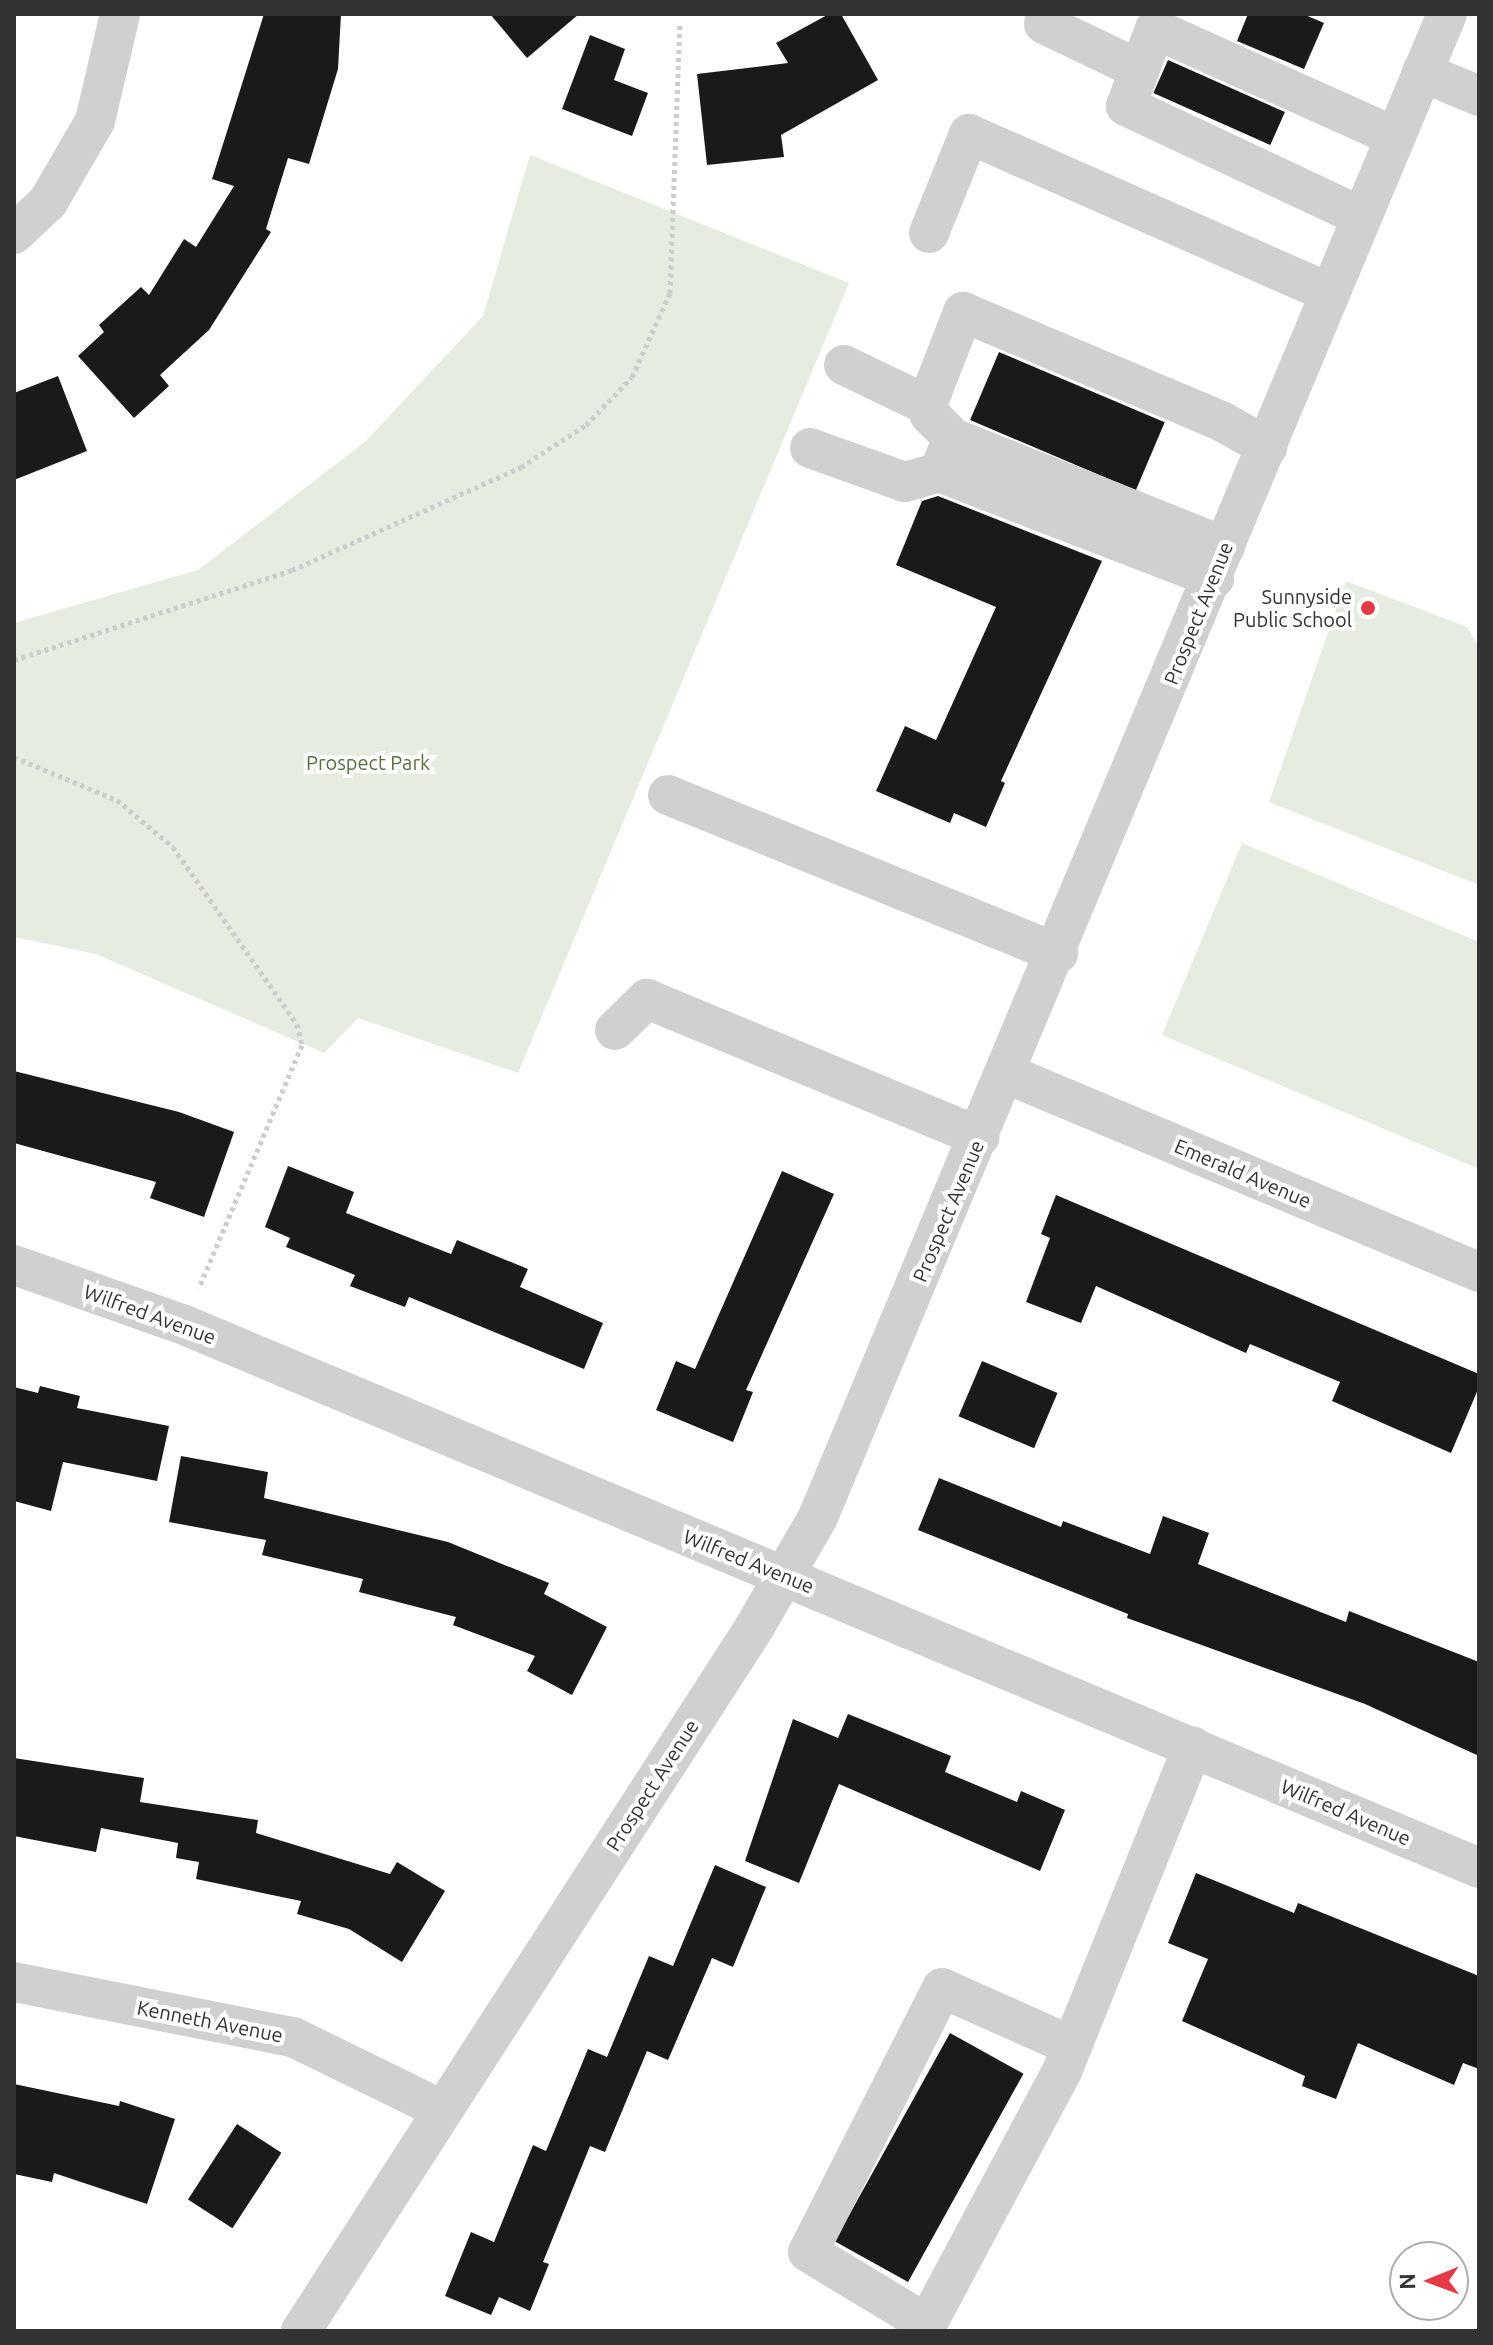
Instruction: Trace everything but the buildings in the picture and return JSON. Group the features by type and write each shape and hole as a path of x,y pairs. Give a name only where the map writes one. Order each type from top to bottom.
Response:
{"street":[{"path":"14,234 48,202 95,121 120,14"},
{"name":"Prospect Avenue","path":"301,2331 440,2109 787,1576 818,1517 1058,953 1447,14"},
{"path":"1044,24 1140,70"},
{"path":"1362,217 1126,106 1155,29 1395,137"},
{"path":"1422,72 1479,96"},
{"path":"929,233 969,134 1330,293"},
{"path":"1220,563 946,455 927,405 963,312 1223,422 1267,447"},
{"path":"844,365 927,405"},
{"path":"810,448 905,482 946,455"},
{"path":"668,795 1058,953"},
{"path":"615,1030 647,999 980,1137"},
{"name":"Emerald Avenue","path":"1007,1074 1479,1272"},
{"name":"Wilfred Avenue","path":"14,1265 182,1324 463,1445 787,1576 1479,1868"},
{"path":"1072,2046 942,1988 808,2252 927,2324 1072,2046 1193,1747"},
{"name":"Kenneth Avenue","path":"14,1982 293,2037 440,2109"}],"path":[{"path":"14,660 292,570 521,467 586,425 632,377 670,293 680,24"},
{"path":"14,757 117,800 173,847 297,1024 302,1045 182,1324"}],"green space":[{"name":"Prospect Park","path":"530,155 849,283 518,1073 358,1018 324,1053 96,954 14,937 14,623 198,570 365,442 483,316"},
{"path":"1346,581 1467,627 1479,647 1479,885 1269,802"},
{"path":"1242,843 1479,942 1479,1169 1162,1035"}],"place":[{"name":"Sunnyside Public School","path":"1368,608"}]}
